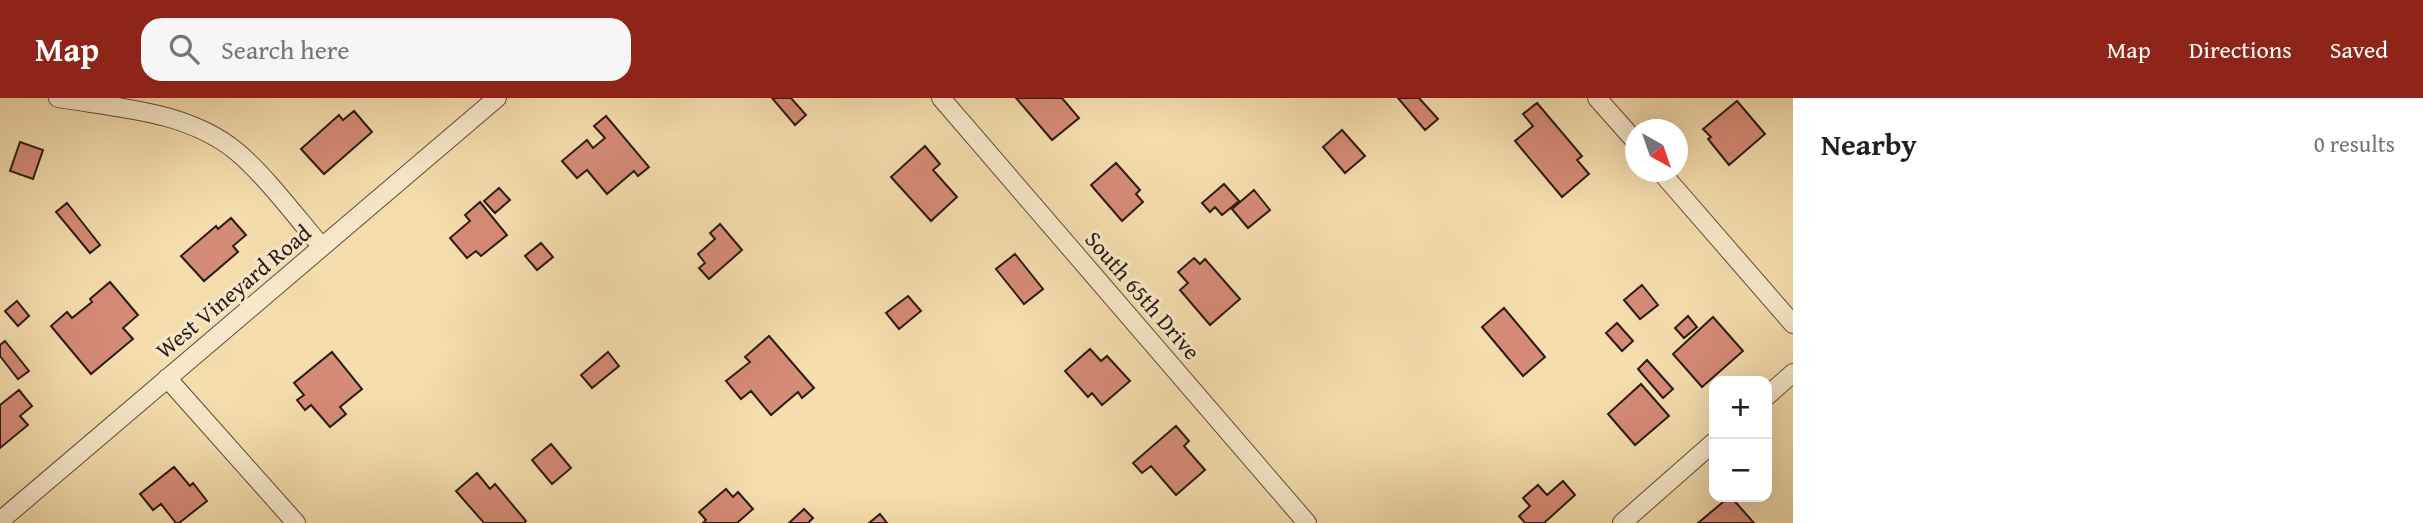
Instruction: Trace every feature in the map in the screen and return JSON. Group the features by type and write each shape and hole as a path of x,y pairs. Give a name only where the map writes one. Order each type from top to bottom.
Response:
{"street":[{"name":"West Vineyard Road","path":"0,521 497,98"},
{"name":"South 65th Drive","path":"941,98 1307,523"},
{"path":"1598,98 1625,129"},
{"path":"65,99 148,112 187,124 215,138 237,152 322,247"},
{"path":"1670,182 1793,324"},
{"path":"1772,392 1793,373"},
{"path":"167,378 296,523"},
{"path":"1622,523 1709,446"}],"building":[{"path":"772,98 791,98 806,115 795,125"},
{"path":"1016,98 1062,98 1079,118 1052,140"},
{"path":"1398,98 1419,98 1438,119 1425,130"},
{"path":"1737,101 1765,134 1729,165 1703,129"},
{"path":"1537,103 1582,156 1577,160 1589,174 1562,197 1515,141 1533,126 1523,114"},
{"path":"354,111 372,132 324,174 301,149 339,115 343,120"},
{"path":"606,116 649,167 638,176 634,171 607,194 587,170 577,178 562,161 587,140 593,148 605,138 594,126"},
{"path":"1342,130 1365,156 1345,173 1323,147"},
{"path":"20,142 43,150 33,179 10,171"},
{"path":"925,146 940,164 933,170 957,197 931,221 891,177"},
{"path":"1116,163 1140,190 1136,194 1143,202 1122,221 1091,185"},
{"path":"1224,184 1239,201 1222,215 1215,207 1210,212 1202,203"},
{"path":"499,188 510,200 495,213 484,201"},
{"path":"1254,190 1270,210 1248,228 1232,209"},
{"path":"480,202 507,235 481,256 476,251 467,258 450,238 470,221 465,215"},
{"path":"67,203 100,245 90,253 56,212"},
{"path":"231,218 246,235 233,246 238,252 204,281 181,256 216,226 218,229"},
{"path":"720,224 742,250 709,279 699,268 705,263 698,254 715,239 710,233"},
{"path":"541,243 553,257 537,270 525,256"},
{"path":"1015,254 1043,289 1024,304 996,269"},
{"path":"1194,258 1200,264 1205,259 1240,299 1210,325 1180,290 1188,283 1178,272"},
{"path":"110,282 138,315 123,328 133,339 91,374 51,326 67,312 72,318 92,302 90,299"},
{"path":"1642,285 1658,305 1640,319 1624,300"},
{"path":"908,296 921,311 899,329 886,313"},
{"path":"17,301 29,316 18,326 5,311"},
{"path":"1504,308 1545,357 1523,376 1482,327"},
{"path":"1688,316 1697,327 1684,338 1675,328"},
{"path":"1713,317 1743,351 1715,376 1709,376 1709,381 1702,387 1673,354"},
{"path":"1617,323 1633,341 1622,351 1606,333"},
{"path":"769,336 814,388 802,398 798,392 771,415 751,391 741,399 726,381 750,362 745,357"},
{"path":"5,341 29,371 18,379 0,356 0,345"},
{"path":"1090,349 1101,361 1107,356 1130,381 1102,405 1092,393 1088,397 1065,371"},
{"path":"332,352 362,389 340,407 346,414 330,427 311,405 305,410 297,400 304,395 294,383"},
{"path":"608,352 619,366 592,388 581,375"},
{"path":"1647,360 1673,389 1663,398 1638,369"},
{"path":"1641,384 1669,416 1635,445 1608,414"},
{"path":"19,390 32,406 20,416 28,425 0,448 0,405"},
{"path":"1176,426 1189,441 1184,446 1205,470 1176,495 1151,466 1142,473 1133,463"},
{"path":"551,444 571,468 552,484 532,460"},
{"path":"174,467 190,486 193,483 207,501 179,523 176,523 161,504 153,510 140,494"},
{"path":"477,473 490,489 495,484 526,521 524,523 484,523 456,491"},
{"path":"1563,481 1575,495 1544,523 1525,523 1519,516 1530,506 1523,498 1538,485 1547,495"},
{"path":"726,489 733,497 738,492 753,509 737,523 703,523 706,520 699,512"},
{"path":"1723,502 1735,502 1754,523 1698,523"},
{"path":"804,509 813,518 808,523 789,523"},
{"path":"880,514 887,523 869,523"}]}
